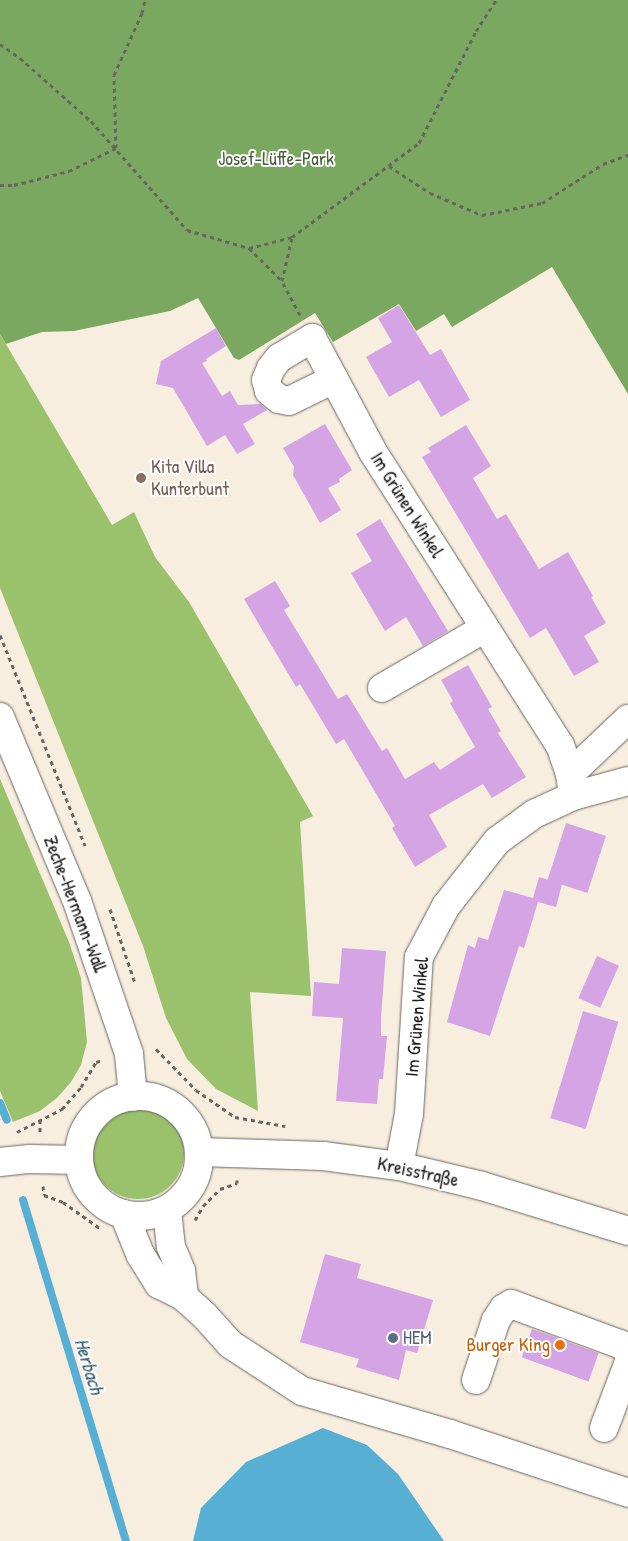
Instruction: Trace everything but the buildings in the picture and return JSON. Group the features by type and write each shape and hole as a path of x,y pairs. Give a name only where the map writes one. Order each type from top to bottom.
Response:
{"street":[{"name":"Im Grünen Winkel","path":"312,338 373,452 560,745 572,785 497,841 446,906 419,956 409,1114 399,1166"},
{"path":"312,338 279,358 271,368 266,380 269,391 279,398 289,400 334,379"},
{"path":"382,688 485,628"},
{"name":"Zeche-Hermann-Wall","path":"0,717 77,901 129,1054 133,1097"},
{"path":"572,785 628,719"},
{"path":"572,785 628,781"},
{"path":"145,1095 155,1097 178,1109 189,1120 197,1136 200,1152 196,1172 185,1196 167,1210 146,1215 124,1214 114,1211 92,1196 82,1178 79,1160 81,1144 93,1118 102,1109 118,1100 145,1095"},
{"name":"Kreisstraße","path":"200,1152 323,1156 399,1166 507,1193 628,1231"},
{"path":"0,1162 30,1159 79,1160"},
{"path":"167,1210 171,1247 181,1271 184,1297"},
{"path":"124,1214 140,1254 159,1284 184,1297 204,1314 230,1344 302,1391 450,1434 628,1493"},
{"path":"476,1380 496,1320 504,1308 511,1304 620,1344 628,1350"},
{"path":"572,1326 598,1318 628,1329"},
{"path":"604,1428 628,1364"}],"path":[{"path":"116,148 114,75 142,13 145,0"},
{"path":"249,248 292,237 419,143 476,31 496,0"},
{"path":"0,44 20,58 91,121 187,230 249,248 282,281 312,338"},
{"path":"0,185 14,185 69,171 116,148"},
{"path":"389,166 430,193 482,215 542,204 603,164 628,154"},
{"path":"282,281 292,237"}],"green space":[{"name":"Josef-Lüffe-Park","path":"0,0 628,0 628,394 552,267 452,327 444,314 416,331 399,304 333,342 315,313 239,360 234,358 198,298 170,311 74,331 42,332 6,344 0,334"},
{"path":"0,334 112,525 134,512 155,557 189,602 313,816 300,822 311,996 250,992 258,1111 216,1089 187,1059 166,1018 143,946 0,588"},
{"path":"0,779 69,942 81,978 87,1042 81,1065 71,1082 57,1098 40,1111 13,1122 0,1091"},
{"path":"129,1107 147,1107 164,1114 177,1127 184,1144 184,1162 177,1179 164,1192 147,1199 129,1199 112,1192 99,1179 92,1162 92,1144 99,1127 112,1114"}],"water":[{"path":"323,1428 367,1445 398,1474 444,1541 193,1541 201,1508 246,1462"}],"waterway":[{"name":"Herbach","path":"0,1103 7,1120"},
{"name":"Herbach","path":"23,1200 126,1541"}],"place":[{"name":"Kita Villa Kunterbunt","path":"141,478"},
{"name":"HEM","path":"393,1338"},
{"name":"Burger King","path":"560,1345"}]}
